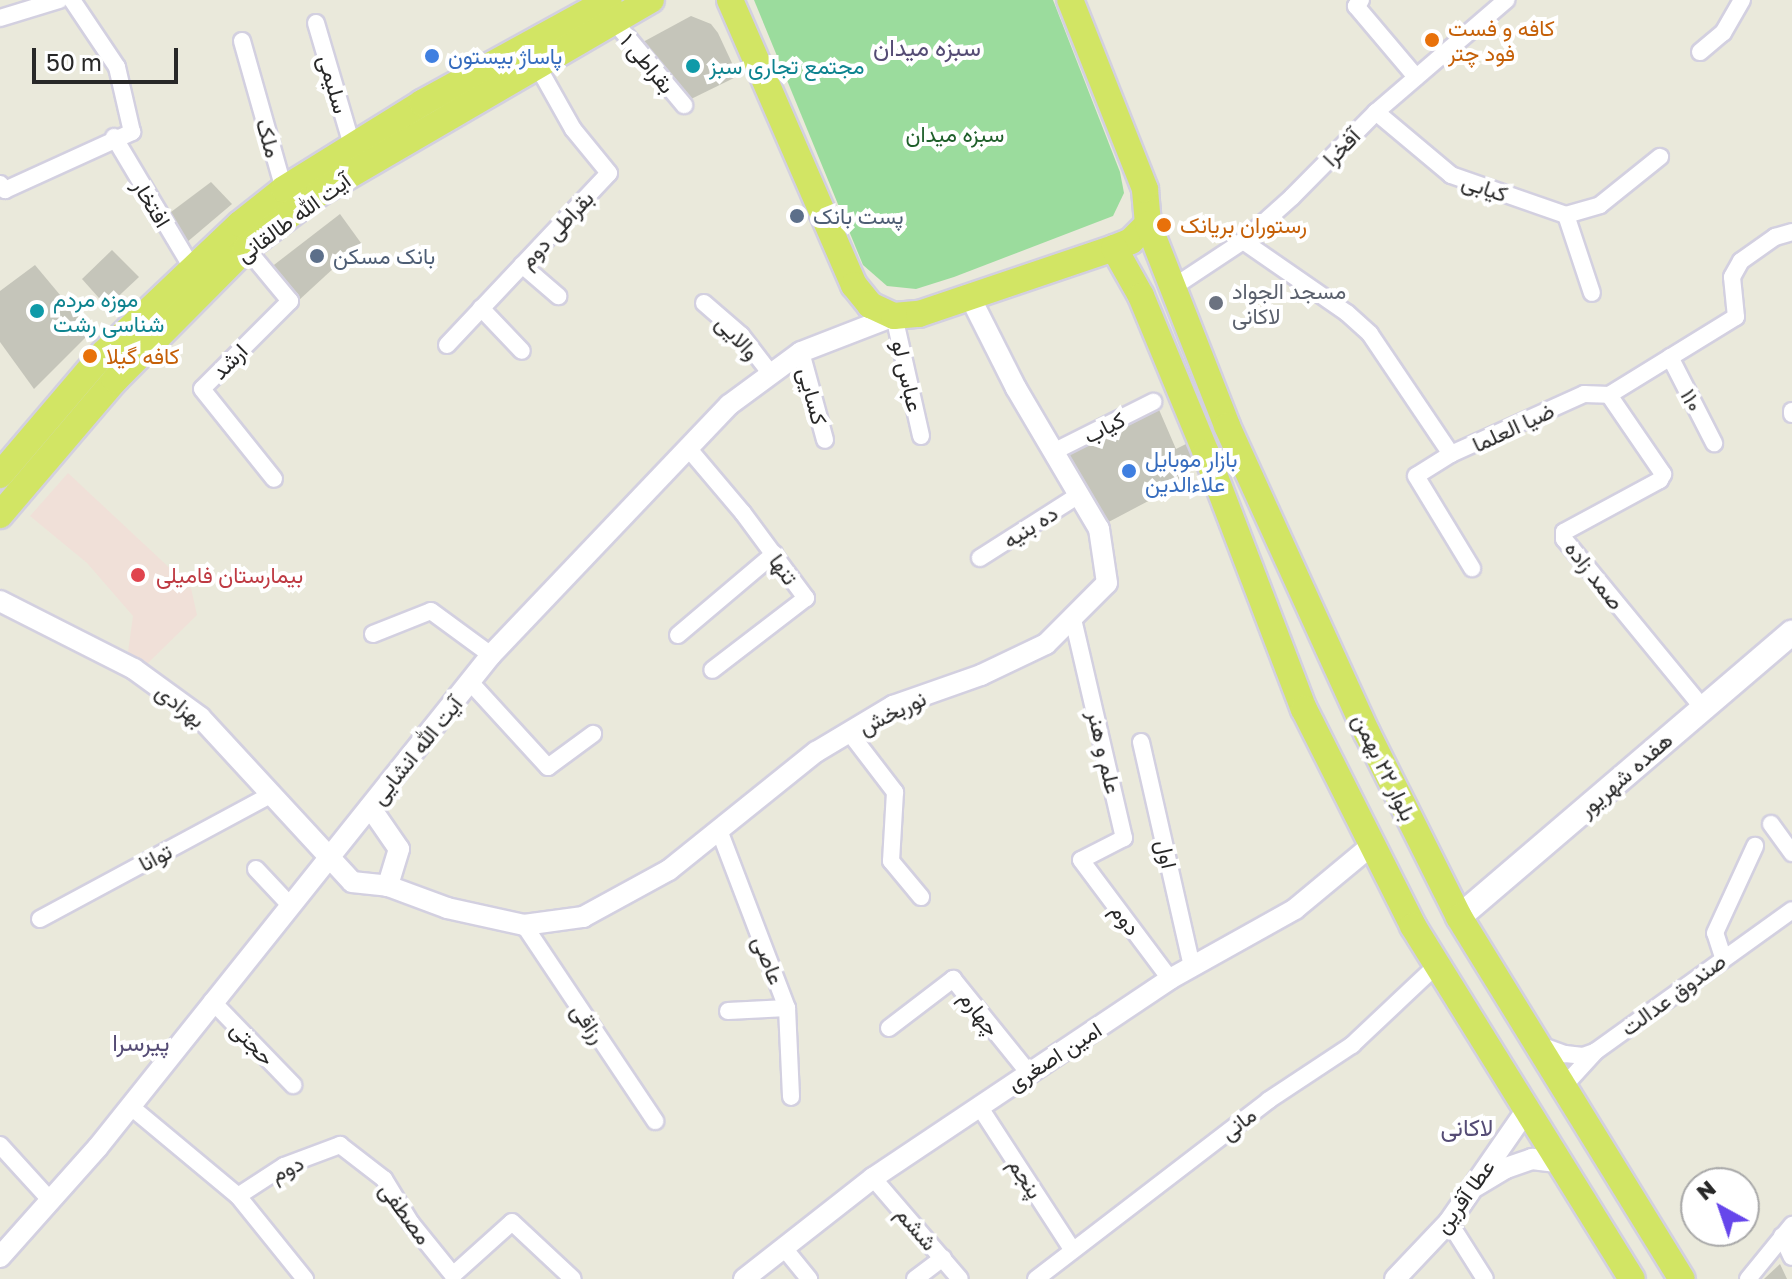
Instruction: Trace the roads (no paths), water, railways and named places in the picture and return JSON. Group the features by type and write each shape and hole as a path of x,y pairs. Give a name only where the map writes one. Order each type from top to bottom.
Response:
{"main road":[{"name":"آیت الله طالقانی","path":"0,475 104,353 192,268 284,189 352,145 611,10 651,0"},
{"path":"730,0 854,285 870,305 894,316 919,314 1114,248 1131,241 1148,224 1145,189 1078,3"},
{"name":"آیت الله طالقانی","path":"0,515 115,380 246,248 319,193 537,65 611,10"},
{"name":"بلوار ۲۲ بهمن","path":"1148,224 1227,426 1367,733 1459,917 1682,1279"},
{"name":"بلوار ۲۲ بهمن","path":"1114,248 1134,281 1253,574 1304,709 1372,845 1413,926 1563,1163 1632,1279"},
{"path":"1134,281 1133,268 1142,258 1155,258 1168,277"},
{"path":"1253,574 1288,560"},
{"name":"هفده شهریور","path":"1459,917 1792,633"},
{"path":"1528,1108 1563,1087"}],"street":[{"path":"0,18 59,0"},
{"path":"0,184 5,190 114,137 132,132 117,67 72,0"},
{"path":"1361,0 1356,6 1416,77"},
{"name":"آفخرا","path":"1168,277 1243,241 1292,197 1376,112 1506,0"},
{"path":"1700,52 1723,33 1742,0"},
{"name":"بقراطی ۱","path":"611,10 684,105"},
{"name":"سلیمی","path":"316,23 352,145"},
{"name":"ملک","path":"242,41 284,189"},
{"name":"بقراطی دوم","path":"447,345 609,173 573,129 537,65"},
{"name":"کیابی","path":"1376,112 1451,175 1566,215"},
{"name":"افتخار","path":"114,137 192,268"},
{"path":"1592,293 1566,215 1600,205 1660,157"},
{"name":"ضیا العلما","path":"1243,241 1347,313 1370,334 1451,454 1584,394 1609,395 1736,317 1732,277 1741,261 1775,237 1792,232"},
{"name":"ارشد","path":"246,248 290,301 202,389 274,479"},
{"path":"522,265 558,296"},
{"name":"نوربخش","path":"326,857 352,882 388,886 447,908 524,925 583,917 669,870 816,752 893,706 981,675 1046,644 1107,583 1099,529 1016,388 970,297"},
{"name":"والایی","path":"704,303 741,335 771,374"},
{"path":"481,308 522,351"},
{"name":"آیت الله انشایی","path":"0,1257 130,1106 326,857 370,807 491,655 729,405 801,352 894,316"},
{"name":"عباس لو","path":"894,316 921,436"},
{"name":"کسایی","path":"801,352 825,440"},
{"name":"۱۱۰","path":"1670,357 1714,443"},
{"name":"صمد زاده","path":"1609,395 1663,474 1660,480 1564,532 1564,539 1702,707"},
{"name":"کیاب","path":"1055,451 1153,402"},
{"name":"تنها","path":"688,448 806,598 712,670"},
{"path":"1451,454 1416,476 1472,568"},
{"name":"ده بنیه","path":"980,558 1079,495"},
{"path":"678,635 774,554"},
{"name":"بهزادی","path":"0,601 134,669 200,717 326,857"},
{"path":"373,634 431,611 491,655"},
{"name":"علم و هنر","path":"1073,619 1124,838 1081,860"},
{"path":"471,683 548,767 593,734"},
{"path":"849,732 895,792 891,861 921,897"},
{"name":"اول","path":"1141,742 1192,967"},
{"name":"توانا","path":"40,919 270,795"},
{"path":"370,807 399,849 388,886"},
{"path":"1771,824 1792,853"},
{"name":"عاصی","path":"719,830 787,1008 791,1097"},
{"name":"امین اصغری","path":"744,1279 873,1178 1170,979 1295,909 1372,845"},
{"path":"1723,957 1715,933 1755,846"},
{"name":"دوم","path":"1081,860 1170,979"},
{"path":"256,869 289,904"},
{"name":"صندوق عدالت","path":"1563,1087 1596,1051 1723,957 1790,916"},
{"name":"رزاقی","path":"524,925 655,1121"},
{"name":"مانی","path":"1036,1279 1269,1100 1352,1045 1437,965"},
{"name":"چهارم","path":"889,1028 953,979 1028,1072"},
{"name":"حجتی","path":"212,1001 293,1085"},
{"path":"728,1011 787,1008"},
{"path":"1536,1043 1565,1054 1583,1056 1596,1051"},
{"path":"130,1106 238,1196 305,1279"},
{"name":"پنجم","path":"979,1106 1072,1249"},
{"name":"عطا آفرین","path":"1402,1277 1449,1222 1528,1108"},
{"path":"0,1145 50,1200"},
{"name":"دوم","path":"238,1196 284,1166 340,1145"},
{"name":"مصطفی","path":"340,1145 384,1179 411,1223 453,1275 512,1222 573,1279"},
{"path":"1469,1190 1506,1168 1532,1159 1563,1163"},
{"name":"ششم","path":"873,1178 960,1279"},
{"path":"1449,1222 1485,1279"},
{"path":"1787,1230 1792,1257"},
{"path":"1748,1279 1787,1230"},
{"path":"784,1248 809,1279"},
{"path":"915,1279 943,1258"}],"place":[{"name":"کافه و فست فود چتر","path":"1432,40"},
{"name":"پاساژ بیستون","path":"432,56"},
{"name":"مجتمع تجاری سبز","path":"693,66"},
{"name":"پست بانک","path":"797,216"},
{"name":"رستوران بریانک","path":"1164,225"},
{"name":"بانک مسکن","path":"317,256"},
{"name":"مسجد الجواد لاکانی","path":"1216,303"},
{"name":"موزه مردم شناسی رشت","path":"37,311"},
{"name":"کافه گیلا","path":"90,356"},
{"name":"بازار موبایل علاءالدین","path":"1129,471"},
{"name":"بیمارستان فامیلی","path":"138,575"}],"district":[{"name":"سبزه میدان","path":"927,47"},
{"name":"پیرسرا","path":"141,1042"},
{"name":"لاکانی","path":"1467,1127"}]}
